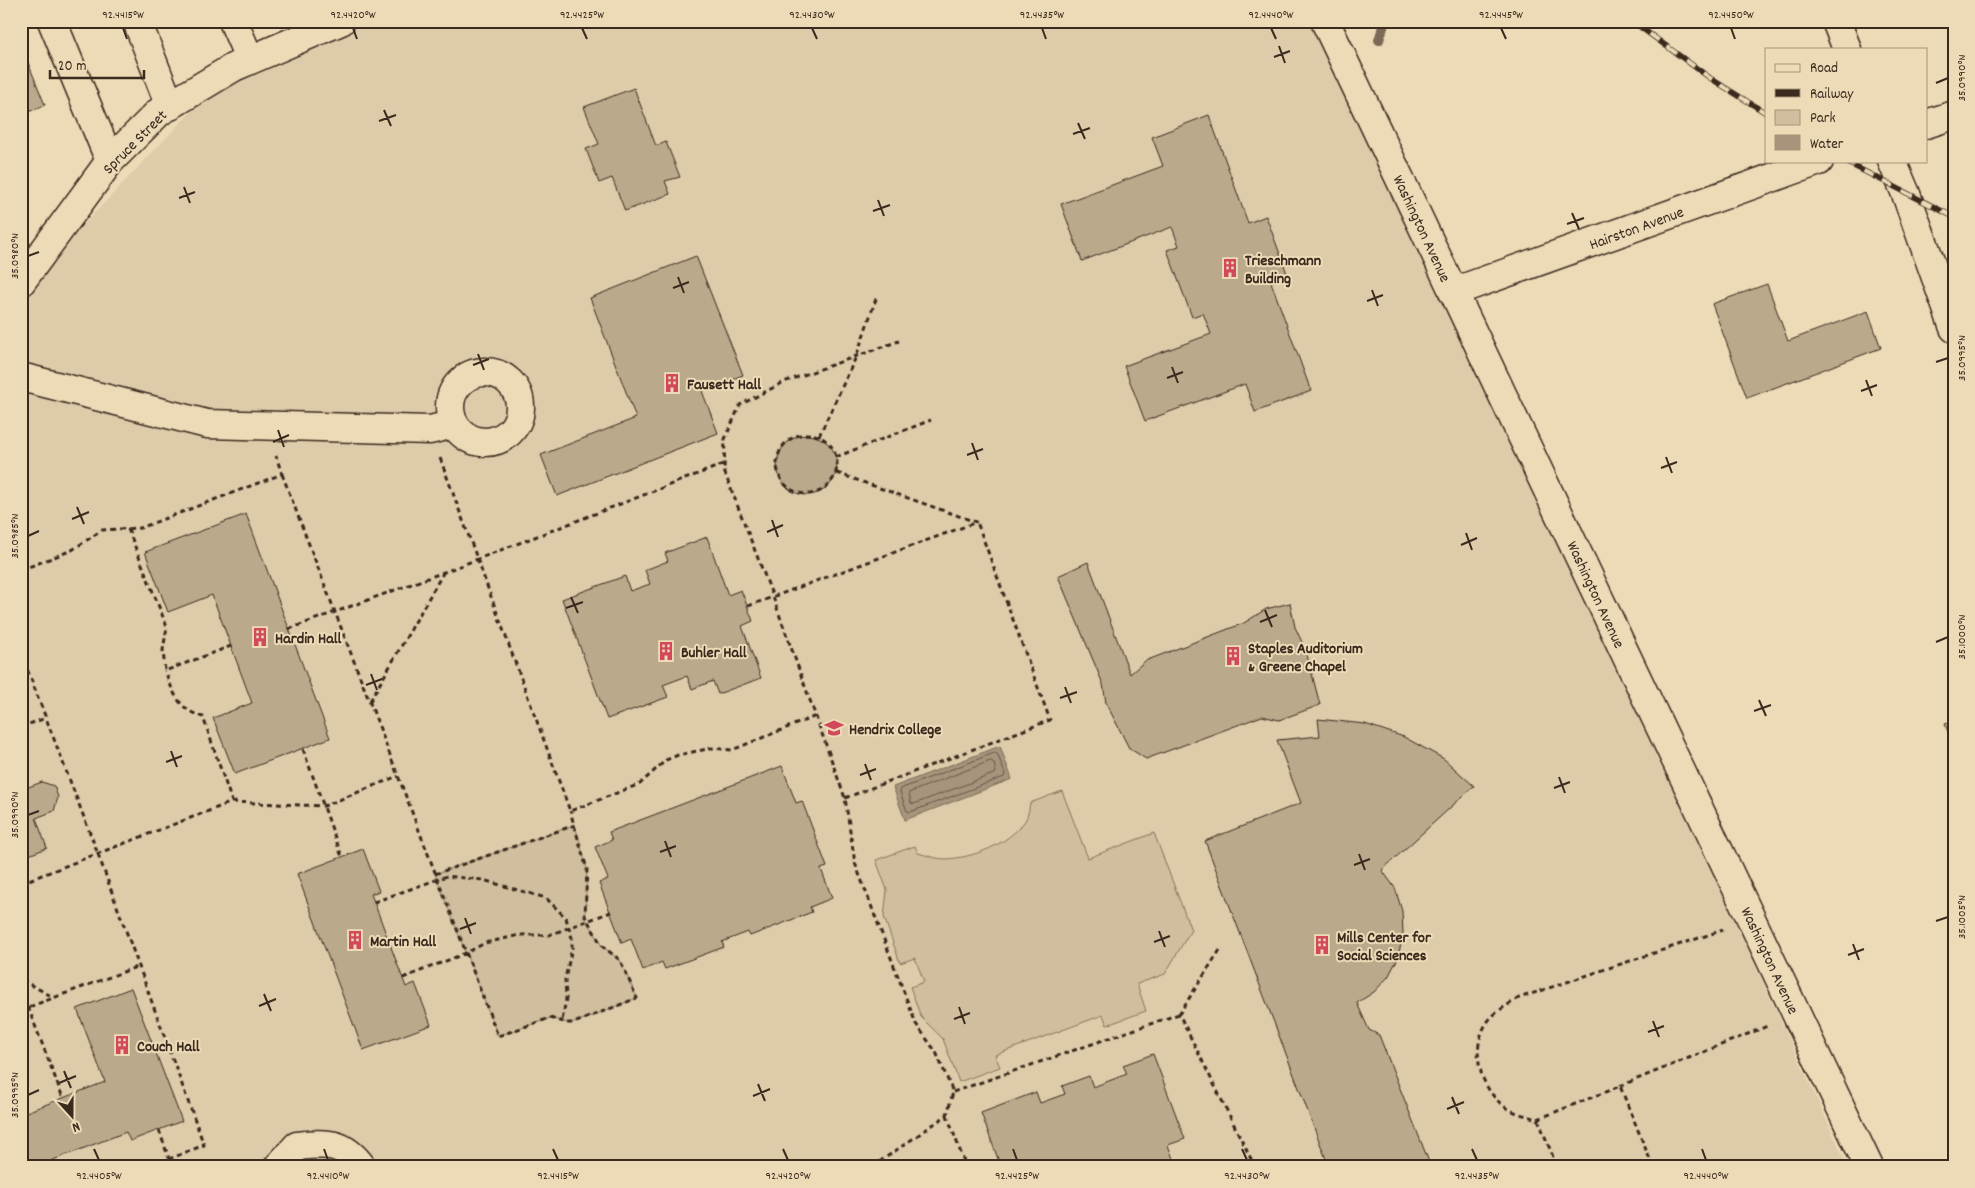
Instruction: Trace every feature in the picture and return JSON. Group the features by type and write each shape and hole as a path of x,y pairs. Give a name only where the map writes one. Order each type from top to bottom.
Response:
{"street":[{"path":"52,21 110,161"},
{"path":"136,21 170,106"},
{"path":"233,21 250,60"},
{"name":"Spruce Street","path":"21,282 110,161 159,112 234,67 341,21"},
{"name":"Washington Avenue","path":"1325,21 1869,1167"},
{"path":"1836,21 1847,48"},
{"path":"1928,123 1954,115"},
{"name":"Hairston Avenue","path":"1453,292 1816,162"},
{"path":"1892,162 1906,194 1954,328"},
{"path":"21,378 207,424 275,427 442,427"},
{"path":"278,1167 297,1146 325,1143 341,1147 354,1156 362,1167"}],"path":[{"path":"820,436 856,356 877,296"},
{"path":"899,341 784,382 740,405 725,438 724,471 773,597 845,798 855,863 916,1024 936,1052 952,1092 948,1115 966,1167"},
{"path":"836,457 931,420"},
{"path":"275,427 276,456 282,474 498,1036 544,1019 550,1018 574,1023 637,998 620,960 602,946 585,916 584,889 587,869 575,825 476,560 442,427"},
{"path":"799,435 820,436 828,442 836,457 837,473 827,487 809,495 799,494 783,484 776,465 783,446 790,439 799,435"},
{"path":"289,629 476,560 724,464"},
{"path":"837,473 977,522"},
{"path":"21,570 72,550 102,530 140,528 282,474"},
{"path":"748,606 977,522"},
{"path":"845,798 1050,720 977,522"},
{"path":"128,529 167,627 163,650 165,671 175,697 189,712 203,717 232,802"},
{"path":"370,701 444,572"},
{"path":"165,671 231,646"},
{"path":"21,653 98,854 204,1145 149,1167"},
{"path":"570,811 640,784 666,760 688,751 712,748 732,750 816,716"},
{"path":"21,727 46,718"},
{"path":"303,748 342,857"},
{"path":"21,884 232,802 324,806 398,776"},
{"path":"436,874 575,825"},
{"path":"374,902 447,876 475,878 536,894 555,905 566,918 570,927 572,948 564,979 566,999 562,1021"},
{"path":"403,978 494,941 520,935 540,937 610,912"},
{"path":"1752,920 1519,998 1498,1010 1486,1025 1479,1044 1479,1070 1489,1091 1506,1107 1538,1119 1797,1014"},
{"path":"952,1092 1179,1014 1220,950"},
{"path":"21,1010 139,966"},
{"path":"21,980 53,997"},
{"path":"28,1007 63,1098"},
{"path":"1179,1014 1255,1167"},
{"path":"1620,1086 1653,1167"},
{"path":"872,1167 948,1115"},
{"path":"1538,1119 1557,1167"},
{"path":"159,1130 169,1159"}],"shaded area":[{"name":"Hendrix College","path":"340,21 1323,21 1848,1167 21,1167 21,290 234,67"}],"green space":[{"path":"1062,791 1088,858 1154,833 1191,930 1165,974 1137,984 1146,1011 1107,1025 1103,1015 995,1055 1000,1067 959,1082 943,1039 921,1017 910,987 924,982 915,958 900,963 884,917 887,890 876,860 915,846 918,853 942,859 967,856 989,849 1017,830 1026,818 1030,803"},
{"path":"575,825 587,869 585,916 602,946 620,960 637,998 574,1023 550,1018 498,1036 435,874"}],"water":[{"path":"1000,746 1012,779 905,820 893,787"}],"building":[{"path":"21,45 45,105 21,115"},
{"path":"634,88 656,146 666,142 680,177 665,181 670,194 625,211 612,178 599,183 586,149 599,144 584,107"},
{"name":"Trieschmann Building","path":"1209,115 1248,223 1266,216 1288,276 1271,282 1311,391 1255,412 1245,384 1145,421 1124,366 1211,334 1203,313 1192,317 1167,250 1179,246 1172,227 1082,261 1061,204 1163,166 1152,137"},
{"name":"Fausett Hall","path":"696,256 743,375 702,391 718,433 557,496 541,455 636,418 590,298"},
{"path":"1767,284 1788,341 1868,311 1881,348 1747,398 1712,304"},
{"path":"807,435 824,440 832,448 837,465 832,482 824,490 807,495 790,490 782,482 777,465 782,448 790,440"},
{"name":"Hardin Hall","path":"246,514 330,738 235,774 213,718 252,703 212,595 168,612 145,552"},
{"name":"Buhler Hall","path":"707,537 728,595 741,590 753,621 742,626 761,678 718,694 713,681 692,689 687,676 663,685 668,697 607,719 562,599 625,576 630,591 650,584 645,570 668,561 665,553"},
{"name":"Staples Auditorium & Greene Chapel","path":"1088,562 1130,674 1145,661 1244,623 1266,609 1290,603 1295,627 1306,651 1320,705 1279,720 1262,716 1146,759 1129,748 1106,703 1103,684 1058,576"},
{"name":"Mills Center for Social Sciences","path":"1318,719 1365,724 1404,737 1444,759 1474,786 1382,870 1395,888 1402,911 1403,933 1398,958 1388,977 1374,992 1357,1003 1369,1030 1379,1035 1431,1167 1329,1167 1205,841 1301,803 1277,740 1320,736"},
{"path":"1954,721 1954,748 1945,724"},
{"path":"782,766 796,803 802,801 827,867 821,869 832,898 810,907 812,912 750,936 748,932 722,942 724,947 665,969 662,962 643,970 631,939 622,943 599,883 608,879 595,847 612,840 609,832"},
{"path":"42,782 54,786 58,797 54,811 36,818 47,848 21,858 21,784 23,789"},
{"name":"Martin Hall","path":"363,849 379,891 371,894 406,987 415,983 431,1025 363,1050 297,874"},
{"name":"Couch Hall","path":"131,988 182,1121 130,1141 126,1132 35,1167 21,1167 21,1114 105,1082 77,1009"},
{"path":"1153,1054 1185,1139 1168,1145 1176,1167 1001,1167 981,1113 1036,1092 1040,1103 1065,1094 1062,1086 1089,1076 1093,1087 1127,1074 1123,1065"}],"waterway":[{"path":"1379,40 1385,21"}],"railway":[{"path":"1632,21 1710,78 1765,112"},
{"path":"1846,162 1954,217"}],"place":[{"name":"Trieschmann Building","path":"1230,268"},
{"name":"Fausett Hall","path":"672,383"},
{"name":"Hardin Hall","path":"260,637"},
{"name":"Buhler Hall","path":"666,651"},
{"name":"Staples Auditorium & Greene Chapel","path":"1233,656"},
{"name":"Hendrix College","path":"834,728"},
{"name":"Martin Hall","path":"355,940"},
{"name":"Mills Center for Social Sciences","path":"1322,945"},
{"name":"Couch Hall","path":"122,1045"}]}
